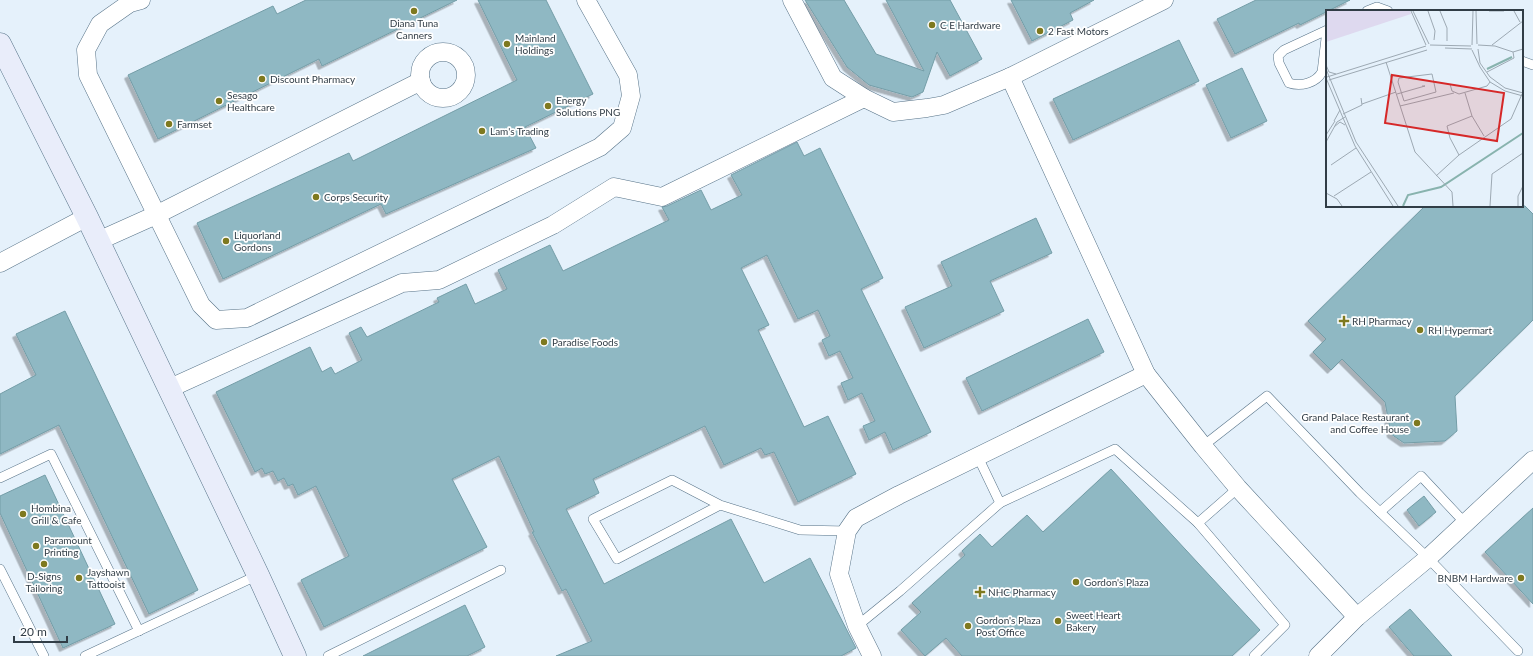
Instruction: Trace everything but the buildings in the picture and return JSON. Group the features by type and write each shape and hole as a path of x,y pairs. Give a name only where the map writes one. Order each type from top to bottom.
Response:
{"street":[{"path":"141,0 130,3 100,24 86,50 88,75 201,305 216,320 247,318 600,147 622,128 631,96 628,74 586,0"},
{"path":"792,0 833,78 864,98 893,112 944,105 1010,77 1164,0"},
{"path":"0,44 87,217 258,575 295,656"},
{"path":"1010,77 1146,374 1238,488 1357,617"},
{"path":"98,241 156,215 421,81"},
{"path":"168,389 402,283 439,280 553,225 614,187 662,197 864,98"},
{"path":"0,263 87,217"},
{"path":"872,656 857,626 839,574 846,531 856,518 869,510 978,458 1146,374"},
{"path":"1318,656 1357,617 1428,558 1533,460"}],"lane":[{"path":"1369,10 1376,6 1386,10"},
{"path":"1326,30 1284,50 1278,56 1279,63 1289,83 1297,86 1319,78 1322,72 1326,38"},
{"path":"1523,61 1533,65"},
{"path":"1203,446 1267,396 1518,651"},
{"path":"857,626 900,591 1000,503 1115,449 1198,523 1285,625 1254,656"},
{"path":"0,478 51,454 139,631"},
{"path":"978,458 1000,503"},
{"path":"1380,512 1421,476 1465,523"},
{"path":"720,505 617,559 593,519 672,480 720,505 800,530 846,531"},
{"path":"1198,523 1238,488"},
{"path":"0,569 44,656"},
{"path":"328,656 501,570"},
{"path":"85,656 258,575"}],"place":[{"name":"Diana Tuna Canners","path":"414,11"},
{"name":"C E Hardware","path":"932,25"},
{"name":"2 Fast Motors","path":"1040,31"},
{"name":"Mainland Holdings","path":"507,44"},
{"name":"Discount Pharmacy","path":"262,79"},
{"name":"Sesago Healthcare","path":"219,101"},
{"name":"Energy Solutions PNG","path":"548,106"},
{"name":"Farmset","path":"169,124"},
{"name":"Lam's Trading","path":"482,131"},
{"name":"Corps Security","path":"316,197"},
{"name":"Liquorland Gordons","path":"226,241"},
{"name":"RH Pharmacy","path":"1344,321"},
{"name":"RH Hypermart","path":"1420,330"},
{"name":"Paradise Foods","path":"544,342"},
{"name":"Grand Palace Restaurant and Coffee House","path":"1417,423"},
{"name":"Hombina Grill & Cafe","path":"23,514"},
{"name":"Paramount Printing","path":"36,546"},
{"name":"D-Signs Tailoring","path":"44,564"},
{"name":"Jayshawn Tattooist","path":"79,578"},
{"name":"BNBM Hardware","path":"1521,578"},
{"name":"Gordon's Plaza","path":"1076,582"},
{"name":"NHC Pharmacy","path":"980,592"},
{"name":"Sweet Heart Bakery","path":"1058,621"},
{"name":"Gordon's Plaza Post Office","path":"968,626"}]}
